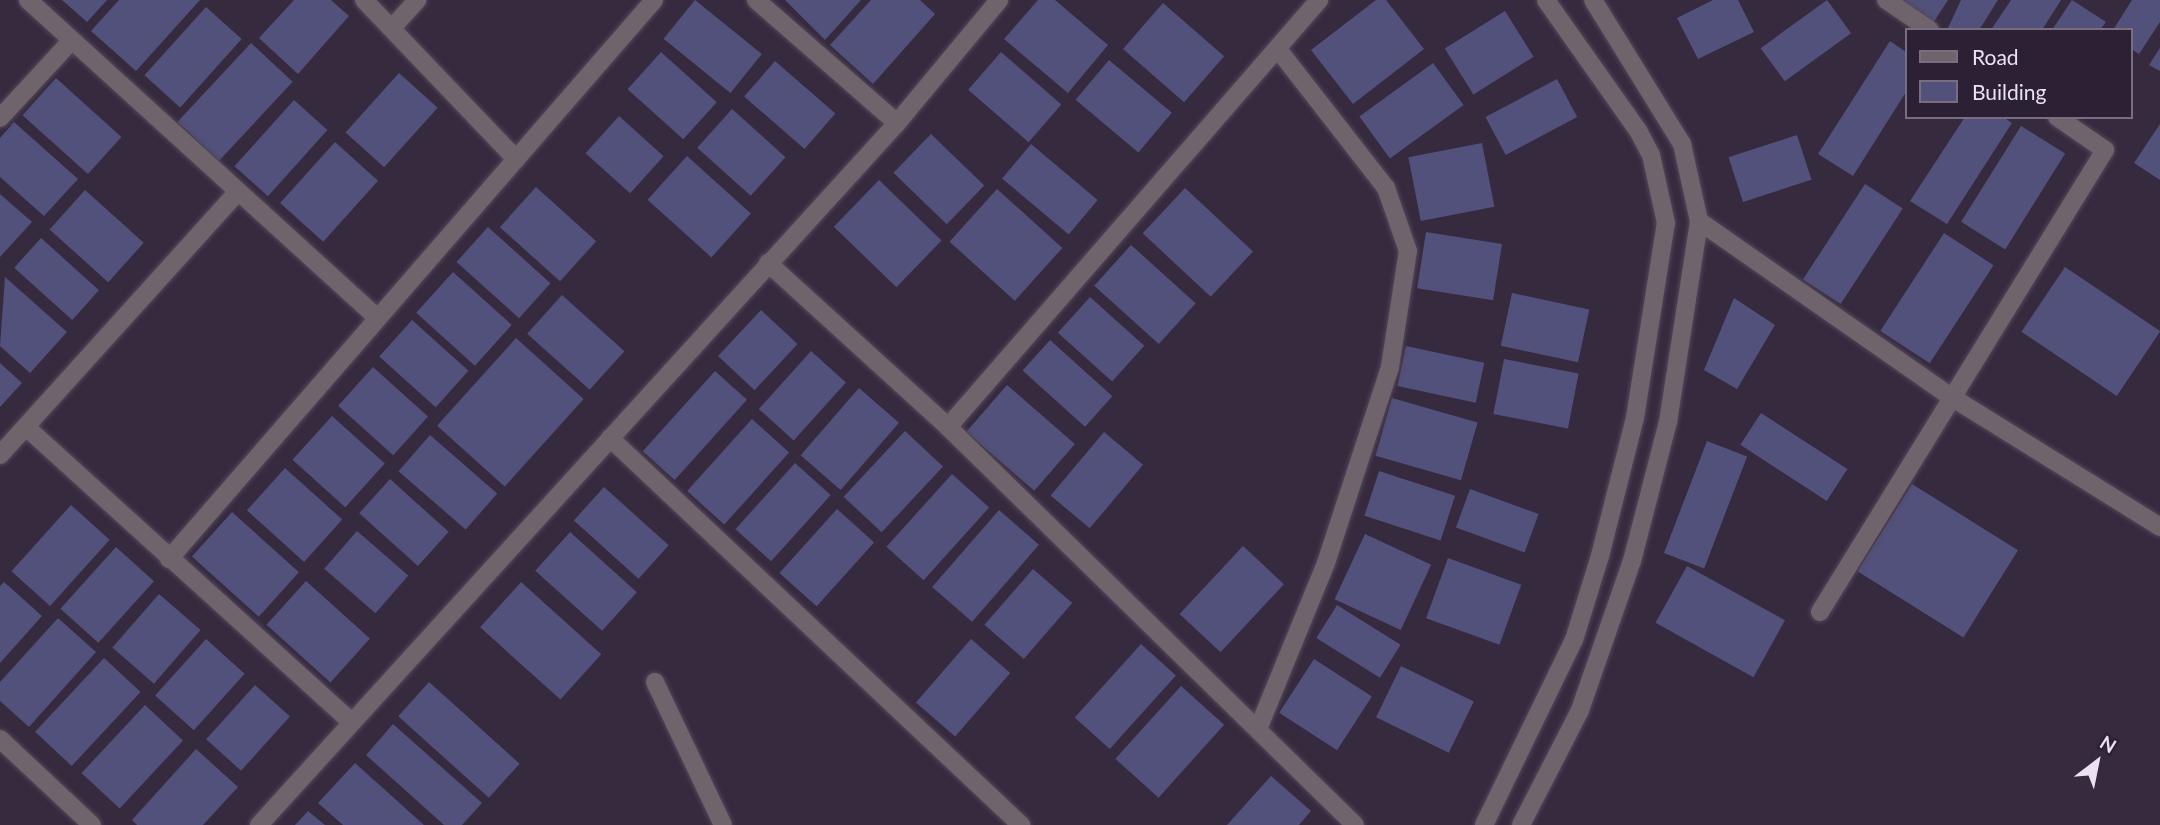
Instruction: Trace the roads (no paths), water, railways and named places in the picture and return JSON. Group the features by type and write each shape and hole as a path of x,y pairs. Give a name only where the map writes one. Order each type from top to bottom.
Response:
{"street":[{"path":"28,0 377,318"},
{"path":"364,0 516,159"},
{"path":"392,28 417,0"},
{"path":"169,559 654,0"},
{"path":"756,0 897,123"},
{"path":"259,825 350,721 897,123 999,0"},
{"path":"948,427 1280,52 1319,0"},
{"path":"1484,825 1498,803 1574,640 1600,556 1635,418 1666,223 1651,155 1639,132 1546,0"},
{"path":"1498,803 1523,822 1580,710 1632,561 1668,422 1699,221 1682,144 1593,0"},
{"path":"1886,0 1927,28"},
{"path":"0,118 71,41"},
{"path":"1258,729 1326,563 1390,366 1408,251 1386,188 1280,52"},
{"path":"1820,612 2105,150 2060,119"},
{"path":"0,455 237,192"},
{"path":"1699,221 1952,398 2160,527"},
{"path":"768,263 948,427 1355,825"},
{"path":"26,427 350,721"},
{"path":"610,438 1021,825"},
{"path":"655,682 723,825"},
{"path":"0,739 92,825"}]}
